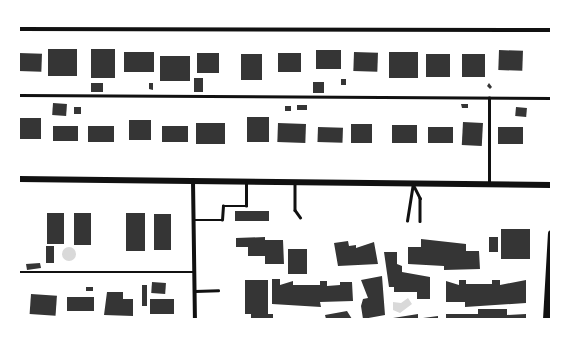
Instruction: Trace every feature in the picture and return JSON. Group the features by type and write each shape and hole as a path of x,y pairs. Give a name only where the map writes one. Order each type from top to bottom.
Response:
{"main road":[{"path":"546,319 551,233"}],"street":[{"path":"19,29 551,30"},
{"path":"19,179 551,185"},
{"path":"193,181 195,319"}],"lane":[{"path":"19,95 551,98"},
{"path":"489,184 490,98"},
{"path":"194,220 222,220 222,206 246,206 246,181"},
{"path":"295,182 295,210 300,217"},
{"path":"407,221 413,184"},
{"path":"413,184 420,198 420,221"},
{"path":"19,272 195,272"},
{"path":"195,291 218,290"}],"shaded area":[{"path":"69,247 74,249 76,254 74,259 69,261 64,259 62,254 64,249"},
{"path":"408,298 412,304 400,313 393,310 393,302 401,303"}],"building":[{"path":"48,49 77,49 77,76 48,76"},
{"path":"91,49 115,49 115,78 91,78"},
{"path":"316,50 341,50 341,69 316,69"},
{"path":"499,50 523,51 522,71 498,70"},
{"path":"124,52 154,52 154,72 124,72"},
{"path":"354,52 378,53 377,72 353,71"},
{"path":"389,52 418,52 418,78 389,78"},
{"path":"19,53 42,54 41,72 19,71"},
{"path":"197,53 219,53 219,73 197,73"},
{"path":"278,53 301,53 301,72 278,72"},
{"path":"241,54 262,54 262,80 241,80"},
{"path":"426,54 450,54 450,77 426,77"},
{"path":"462,54 485,54 485,77 462,77"},
{"path":"160,56 190,56 190,81 160,81"},
{"path":"194,78 203,78 203,92 194,92"},
{"path":"341,79 346,79 346,85 341,85"},
{"path":"313,82 324,82 324,93 313,93"},
{"path":"91,83 103,83 103,92 91,92"},
{"path":"149,83 153,83 153,90 149,89"},
{"path":"489,83 492,87 490,89 487,86"},
{"path":"53,103 67,104 66,116 52,115"},
{"path":"461,104 468,104 468,108 462,108"},
{"path":"297,105 307,105 307,110 297,110"},
{"path":"285,106 291,106 291,111 285,111"},
{"path":"74,107 81,107 81,114 74,114"},
{"path":"516,107 527,108 526,117 515,116"},
{"path":"247,117 269,117 269,142 247,142"},
{"path":"19,118 41,118 41,139 19,139"},
{"path":"129,120 151,120 151,140 129,140"},
{"path":"463,122 483,123 482,146 462,145"},
{"path":"196,123 225,123 225,144 196,144"},
{"path":"278,123 306,124 305,143 277,142"},
{"path":"351,124 372,124 372,143 351,143"},
{"path":"392,125 417,125 417,143 392,143"},
{"path":"53,126 78,126 78,141 53,141"},
{"path":"88,126 114,126 114,142 88,142"},
{"path":"162,126 188,126 188,142 162,142"},
{"path":"318,127 343,128 342,143 317,142"},
{"path":"428,127 453,127 453,143 428,143"},
{"path":"498,127 523,127 523,144 498,144"},
{"path":"235,211 269,211 269,221 235,221"},
{"path":"47,213 64,213 64,244 47,244"},
{"path":"74,213 91,213 91,245 74,245"},
{"path":"126,213 145,213 145,251 126,251"},
{"path":"154,214 171,214 171,250 154,250"},
{"path":"501,229 530,229 530,259 501,259"},
{"path":"265,237 265,240 283,240 284,264 265,264 265,256 248,256 248,247 236,247 236,238"},
{"path":"489,237 498,237 498,252 489,252"},
{"path":"421,239 466,244 466,251 479,251 480,269 444,270 444,266 408,264 408,247 421,247"},
{"path":"348,241 349,246 356,245 356,248 374,242 378,264 338,266 334,243"},
{"path":"46,246 54,246 54,263 46,263"},
{"path":"288,249 307,249 307,274 288,274"},
{"path":"384,252 397,252 397,264 402,266 402,272 430,277 430,299 417,299 417,292 394,292 394,287 389,287"},
{"path":"40,263 41,268 27,270 26,264"},
{"path":"382,276 385,315 363,319 361,306 363,299 368,298 361,280"},
{"path":"272,279 280,279 280,285 293,281 293,285 320,285 320,281 327,281 327,286 340,285 340,282 352,282 353,301 320,302 321,307 272,304"},
{"path":"245,280 268,280 268,314 273,314 273,319 251,319 251,314 245,314"},
{"path":"459,280 466,280 466,284 492,284 492,280 500,280 500,285 526,280 526,303 465,307 465,302 446,302 446,281 459,285"},
{"path":"152,282 166,283 165,294 151,293"},
{"path":"142,285 147,285 147,306 142,306"},
{"path":"86,287 93,287 93,291 86,291"},
{"path":"107,292 123,292 123,299 133,299 133,316 104,315"},
{"path":"31,294 57,296 56,316 30,314"},
{"path":"67,297 94,297 94,311 67,311"},
{"path":"150,299 174,299 174,314 150,314"},
{"path":"478,309 507,309 507,315 526,314 526,319 446,319 446,314 478,314"},
{"path":"347,311 352,319 326,319 325,315"},
{"path":"418,314 418,319 393,319 393,318"},
{"path":"438,316 438,319 423,319 423,318"}]}
